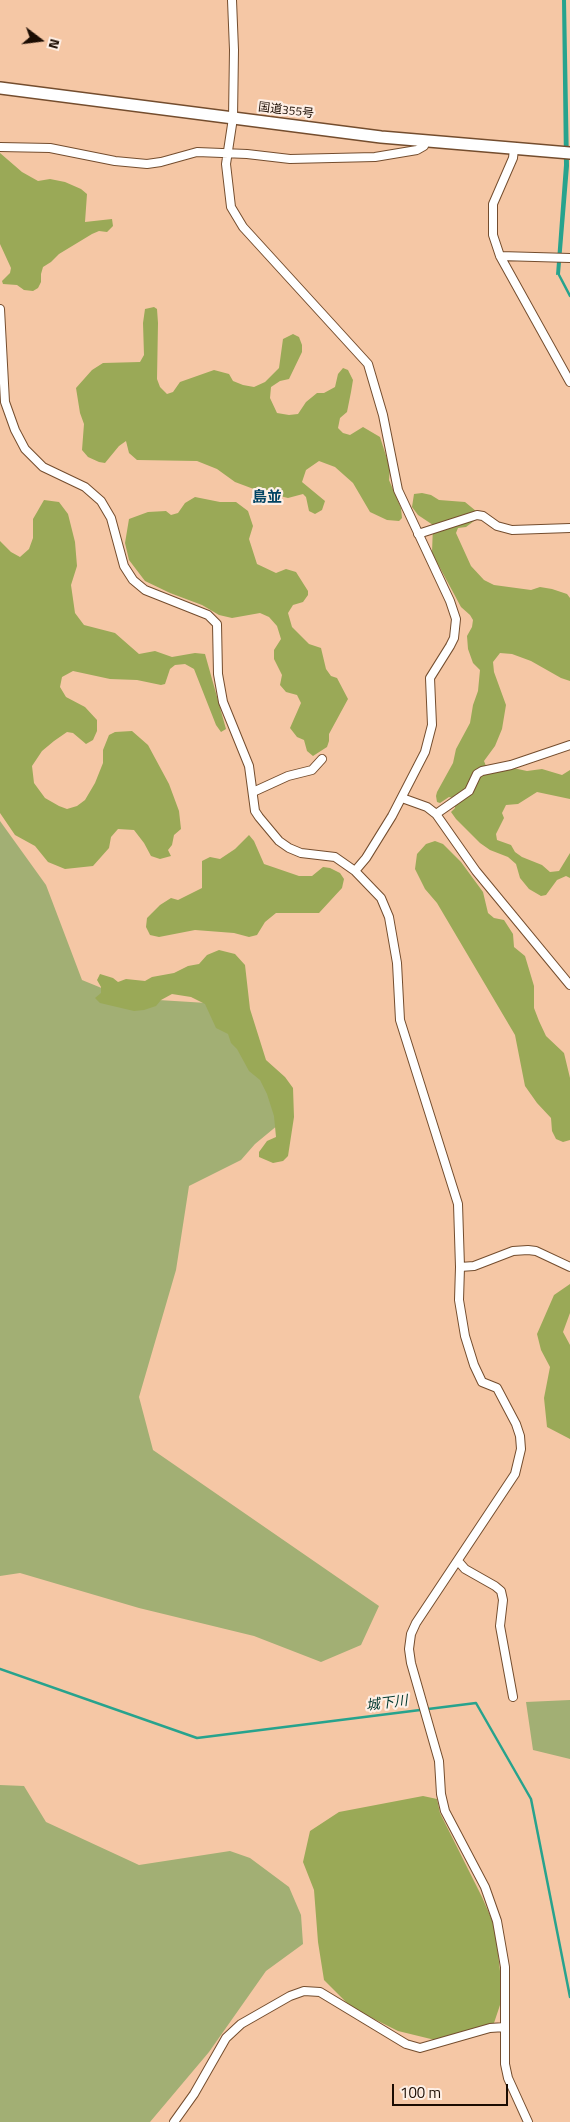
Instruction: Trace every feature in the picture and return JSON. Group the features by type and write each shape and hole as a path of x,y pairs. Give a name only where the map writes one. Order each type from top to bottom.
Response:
{"highway":[{"name":"国道355号","path":"0,88 425,142 570,154"}],"street":[{"path":"232,0 234,50 233,118 226,154 226,174 230,200 235,215 243,227 368,364 383,415 398,490 450,601 456,624 450,646 430,678 432,725 428,745 402,798 366,858 355,871"},
{"path":"0,147 50,148 138,164 153,164 197,152 290,158 375,157 417,150 424,146 425,142"},
{"path":"514,149 513,158 497,193 492,214 493,235 500,256 570,382"},
{"path":"500,256 570,258"},
{"path":"0,309 5,402 14,430 25,449 43,467 85,487 101,501 111,518 124,566 138,586 208,615 217,624 218,674 223,702 249,766 255,811 265,826 284,845 301,853 335,857 355,871 381,898 389,917 397,963 400,1020 458,1204 459,1300 465,1336 474,1365 482,1382 497,1388 516,1424 521,1448 515,1474 416,1623 411,1634 409,1649 411,1663 439,1762 441,1794 445,1811 485,1887 497,1920 505,1967 505,2064 508,2078 527,2121"},
{"path":"418,534 476,515 484,516 497,526 512,530 570,528"},
{"path":"436,814 469,790 477,774 482,771 511,765 570,745"},
{"path":"252,792 288,776 312,770 322,759"},
{"path":"402,798 427,807 436,814 476,871 570,985"},
{"path":"460,1267 474,1266 513,1250 536,1251 570,1267"},
{"path":"458,1561 465,1569 501,1591 503,1600 500,1626 513,1697"},
{"path":"174,2122 194,2094 226,2038 241,2024 290,1996 304,1991 320,1992 406,2044 420,2048 490,2028 505,2027"}],"green space":[{"path":"0,153 22,172 38,181 50,179 65,182 81,189 87,194 85,222 112,219 113,226 107,232 99,231 92,234 59,254 43,267 41,282 38,288 33,291 24,290 17,285 3,284 2,281 10,273 11,268 0,244"},
{"path":"154,307 157,309 158,323 157,379 160,387 167,394 173,392 180,382 214,370 229,374 233,381 243,385 254,387 265,382 279,368 283,339 293,334 299,337 302,352 289,379 280,381 271,387 270,398 277,413 298,414 306,402 317,393 324,393 335,387 338,374 343,368 348,370 353,380 351,392 347,412 340,418 338,428 343,433 350,435 363,427 380,437 390,468 389,480 401,508 402,518 399,521 387,520 370,512 353,483 335,467 319,461 306,470 302,482 325,501 322,510 315,514 309,511 306,497 303,494 288,498 259,491 235,482 217,469 197,461 137,460 129,453 126,441 119,446 105,463 88,457 82,450 84,424 80,413 76,388 92,370 103,363 140,362 144,355 143,323 145,309"},
{"path":"414,494 431,495 439,500 465,502 476,511 474,521 466,527 458,528 456,533 471,566 484,580 494,585 531,590 540,587 552,589 567,594 570,598 570,681 531,661 512,654 500,653 493,662 494,672 506,705 502,729 495,746 484,761 486,766 490,767 499,765 527,771 542,769 562,775 570,770 570,799 537,792 518,804 506,805 502,813 504,818 496,834 497,840 511,845 515,852 522,857 542,865 550,872 559,871 570,853 570,878 566,876 557,880 546,895 541,896 529,889 520,878 516,864 508,857 490,850 480,843 456,819 451,812 455,808 453,798 449,797 440,803 437,802 437,792 453,763 456,749 470,723 478,691 480,670 473,663 468,649 467,636 472,627 473,620 461,607 432,553 433,525 418,515 412,507"},
{"path":"195,497 220,502 236,502 248,511 253,526 249,539 257,564 276,573 286,569 296,572 308,591 308,595 303,602 293,605 288,613 292,627 309,644 321,648 326,669 331,676 337,678 348,699 329,734 327,747 313,756 307,751 304,740 297,737 290,728 301,703 297,695 286,692 280,685 282,675 274,659 274,650 281,639 277,626 269,617 260,613 232,618 219,615 202,605 145,581 129,560 125,543 129,519 148,512 166,511 171,515 178,513 185,503"},
{"path":"44,500 59,502 68,514 75,542 77,566 71,585 75,613 84,625 115,633 139,654 155,651 172,657 195,653 205,654 226,729 221,732 216,725 194,669 185,664 175,665 170,669 165,684 161,685 137,680 110,679 73,671 62,677 60,687 66,697 85,707 97,720 97,731 93,740 86,744 73,733 67,732 54,741 42,751 32,766 34,783 45,798 59,806 67,809 77,806 85,800 95,783 103,763 103,750 109,735 115,732 132,731 148,745 169,784 179,811 181,829 174,835 172,845 168,850 171,856 160,859 151,856 134,830 118,829 111,837 109,848 93,866 65,869 48,862 35,846 15,835 0,813 0,541 11,552 20,557 29,549 33,538 33,519"},
{"path":"0,821 46,885 82,980 126,998 223,1004 284,1120 255,1144 241,1160 189,1186 176,1270 139,1397 153,1450 379,1606 361,1645 321,1662 254,1636 139,1608 20,1573 0,1576"},
{"path":"249,835 254,841 264,864 299,876 312,876 323,867 330,868 340,873 344,879 342,888 319,913 276,913 265,922 257,935 249,937 234,933 195,930 159,937 150,935 146,927 147,918 160,905 171,898 178,900 202,888 202,861 210,857 220,859 235,849"},
{"path":"435,841 443,844 461,862 483,892 488,913 494,918 504,920 513,934 514,947 525,956 534,986 534,1008 539,1021 546,1036 564,1053 570,1078 570,1140 563,1142 556,1139 552,1131 551,1118 525,1086 515,1035 437,903 425,889 415,869 417,854 426,844"},
{"path":"219,950 235,954 245,965 250,1009 266,1060 285,1077 293,1088 294,1117 288,1156 283,1161 273,1163 259,1157 259,1152 267,1141 276,1137 274,1116 267,1094 260,1080 249,1071 237,1049 231,1043 228,1034 216,1028 205,1004 191,997 172,994 161,1000 156,1006 134,1011 100,1003 95,998 101,993 101,987 97,980 100,974 113,978 118,982 126,979 145,981 152,977 174,973 188,966 199,964 207,955"},
{"path":"570,1284 570,1313 563,1332 570,1345 570,1439 547,1427 544,1398 550,1367 541,1350 537,1334 554,1295"},
{"path":"570,1700 570,1759 533,1750 526,1702"},
{"path":"0,1785 24,1786 46,1822 139,1865 230,1851 250,1858 289,1887 301,1915 303,1944 266,1971 209,2052 150,2122 0,2122"},
{"path":"423,1796 437,1799 440,1813 482,1897 495,1927 500,1971 500,2005 494,2023 480,2031 435,2040 398,2031 352,2008 324,1980 318,1942 314,1890 303,1862 310,1831 339,1812"}],"water":[{"path":"562,0 566,0 569,166 560,274 556,275 564,165"}],"waterway":[{"path":"558,273 570,296"},
{"name":"城下川","path":"0,1669 197,1738 476,1703 531,1799 570,1997"}],"district":[{"name":"島並","path":"267,498"}]}
